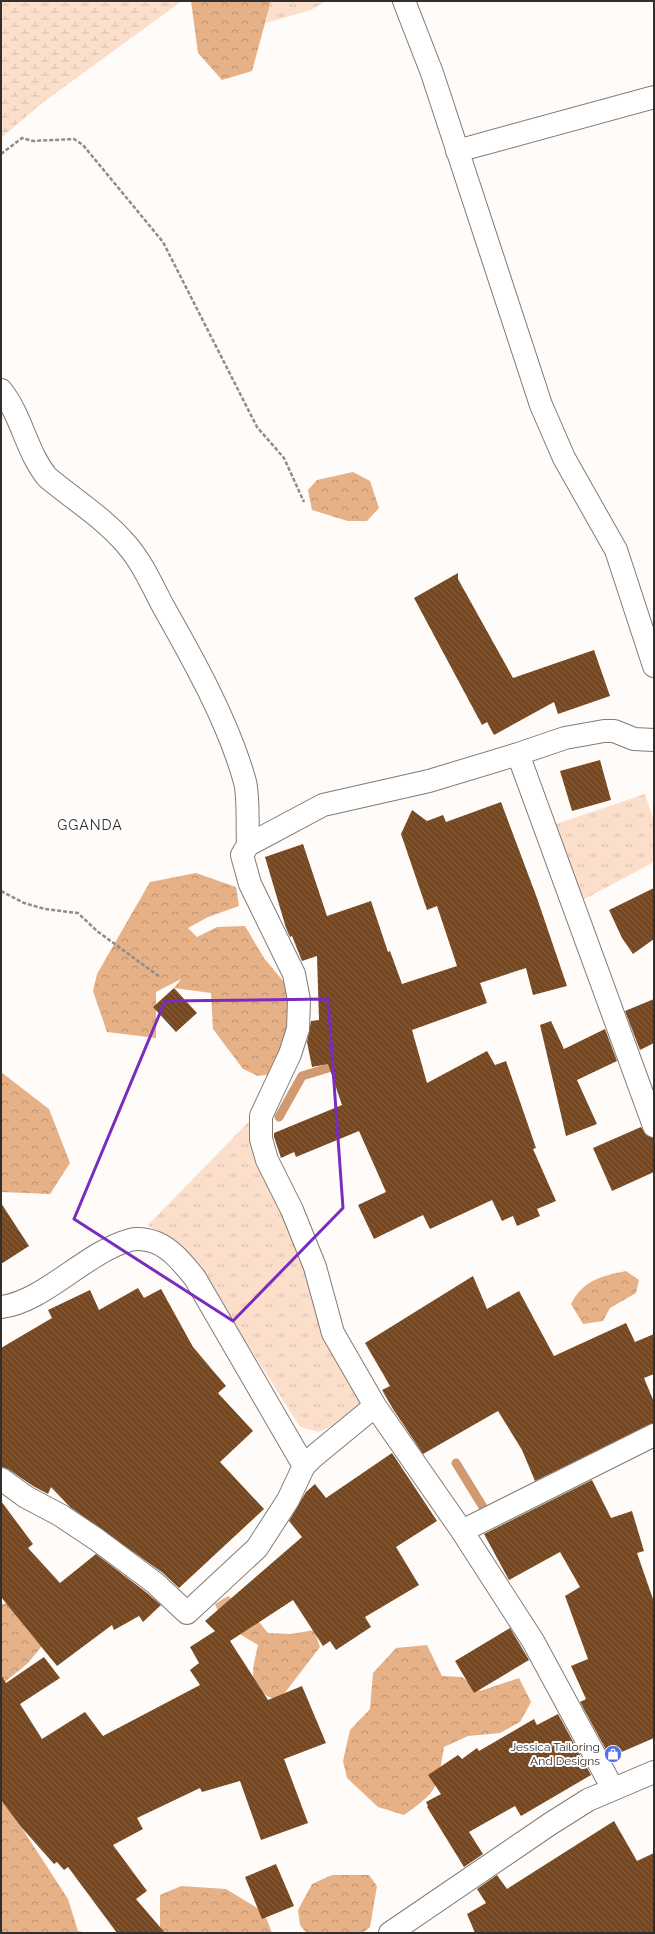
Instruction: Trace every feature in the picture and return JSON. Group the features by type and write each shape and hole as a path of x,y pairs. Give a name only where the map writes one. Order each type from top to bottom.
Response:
{"street":[{"path":"404,1 432,73 541,405 564,458 616,550 654,666"},
{"path":"457,151 654,97"},
{"path":"1,390 12,406 39,467 47,477 116,533 127,545 138,561 172,621 210,696 238,760 246,783 248,845"},
{"path":"613,1789 533,1641 462,1531 375,1406 333,1333 315,1267 292,1210 267,1160 261,1139 261,1116 290,1054 298,1030 299,1000 294,974 282,953 244,866 242,855 248,845 323,805 429,782 565,738 590,732 614,731 634,739 654,740"},
{"path":"518,754 654,1126"},
{"path":"1,1307 29,1298 98,1255 131,1240 143,1239 157,1244 176,1256 195,1278 304,1466"},
{"path":"1,1479 26,1497 60,1515 96,1539 155,1583 187,1613 257,1548 288,1500 304,1466 375,1406"},
{"path":"462,1531 654,1435"},
{"path":"390,1933 550,1824 588,1800 654,1772"}],"path":[{"path":"1,154 22,138 33,141 74,139 84,145 163,242 257,428 284,458 304,502"},
{"path":"1,891 24,903 45,909 78,913 98,931 160,977"}],"highlighted area":[{"path":"328,999 343,1208 233,1321 74,1219 165,1001"}],"green space":[{"path":"1,1 182,1 42,103 1,138"},
{"path":"191,1 271,1 252,71 222,80 198,53"},
{"path":"271,1 326,1 311,10 266,23"},
{"path":"353,472 370,481 379,508 367,521 348,521 312,510 308,490 317,480"},
{"path":"645,794 654,821 654,862 581,901 553,825"},
{"path":"196,873 236,887 239,906 208,917 188,928 197,937 217,927 245,926 264,958 288,987 295,1017 272,1074 258,1076 243,1069 213,1029 211,993 174,988 181,979 156,992 156,1038 107,1032 93,991 97,974 150,882"},
{"path":"1,1072 49,1109 70,1163 50,1194 1,1192"},
{"path":"263,1107 261,1121 337,1325 370,1394 352,1416 319,1432 300,1427 192,1257 148,1225"},
{"path":"626,1271 639,1280 636,1293 610,1308 603,1321 583,1324 571,1304 581,1289 587,1284 601,1277"},
{"path":"228,1596 250,1611 268,1633 291,1634 314,1630 320,1647 280,1699 272,1698 266,1695 257,1687 254,1681 253,1670 258,1645 232,1628 222,1618 218,1611 215,1604"},
{"path":"10,1603 43,1645 27,1664 1,1685 1,1604"},
{"path":"427,1645 442,1676 462,1677 480,1691 519,1678 531,1702 520,1722 500,1733 468,1736 444,1747 440,1772 430,1794 404,1815 378,1807 347,1778 343,1761 350,1730 370,1709 373,1673 396,1648"},
{"path":"1,1796 68,1899 78,1931 88,1933 1,1933"},
{"path":"332,1875 369,1875 377,1886 370,1927 363,1933 306,1933 300,1925 298,1910 312,1884"},
{"path":"181,1886 226,1889 264,1912 272,1933 160,1933 160,1895"}],"building":[{"path":"458,573 458,579 513,678 594,650 610,696 558,714 554,702 494,735 487,722 482,725 414,598"},
{"path":"600,760 611,800 572,811 560,771"},
{"path":"501,802 537,898 567,986 533,995 526,968 480,983 487,1003 412,1030 427,1083 487,1051 495,1065 506,1061 536,1148 533,1149 556,1201 537,1209 540,1216 517,1226 513,1216 502,1221 492,1200 430,1229 423,1215 374,1239 358,1205 386,1192 359,1131 296,1157 294,1152 281,1158 274,1137 274,1133 342,1105 328,1064 312,1067 307,1042 311,1021 319,1020 317,956 302,961 292,936 290,937 286,928 265,857 303,844 327,916 371,901 388,952 390,951 402,984 457,966 437,906 427,910 401,834 412,810 427,821 443,815 446,822"},
{"path":"654,888 654,939 633,954 622,938 609,910"},
{"path":"174,988 197,1013 176,1032 153,1007"},
{"path":"654,999 654,1043 640,1050 625,1011"},
{"path":"551,1021 564,1049 605,1029 617,1061 577,1080 597,1124 566,1136 540,1025"},
{"path":"641,1127 646,1135 654,1138 654,1172 612,1191 593,1148"},
{"path":"1,1203 29,1246 1,1264"},
{"path":"473,1276 487,1309 519,1291 554,1356 626,1323 635,1342 654,1334 654,1374 644,1378 654,1402 654,1423 535,1481 522,1450 498,1411 423,1454 382,1390 390,1386 365,1343"},
{"path":"138,1288 144,1298 161,1289 193,1347 226,1386 218,1393 253,1431 220,1462 264,1509 179,1588 163,1573 70,1507 51,1487 48,1494 8,1469 1,1467 1,1348 52,1318 48,1310 90,1290 99,1310"},
{"path":"392,1453 437,1521 396,1547 419,1585 365,1617 371,1627 336,1650 330,1641 323,1646 293,1600 230,1641 268,1700 302,1686 326,1743 284,1759 308,1823 261,1840 240,1781 202,1792 200,1788 137,1818 143,1829 113,1845 147,1891 136,1899 165,1933 117,1933 68,1867 64,1870 57,1862 54,1864 22,1828 1,1800 1,1675 6,1683 44,1657 60,1678 20,1704 42,1739 85,1712 103,1736 200,1685 190,1670 199,1663 190,1647 215,1631 205,1621 302,1537 289,1521 306,1492 315,1484 326,1498"},
{"path":"592,1480 611,1518 632,1511 644,1551 637,1553 654,1602 654,1738 610,1757 580,1702 586,1699 571,1666 588,1659 565,1596 580,1587 560,1552 509,1580 484,1534"},
{"path":"1,1501 33,1544 28,1548 60,1583 96,1554 161,1605 143,1622 139,1616 114,1630 112,1625 57,1666 1,1597"},
{"path":"510,1628 529,1660 474,1693 455,1661"},
{"path":"558,1714 591,1775 521,1816 515,1806 469,1832 483,1854 464,1867 427,1807 426,1802 441,1794 428,1775 458,1755 462,1759 477,1748 479,1751 534,1719 537,1725"},
{"path":"614,1821 637,1861 654,1853 654,1933 475,1933 467,1914 486,1903 477,1889 497,1875 507,1889"},
{"path":"276,1864 294,1906 262,1919 245,1877"}],"waterway":[{"path":"279,1117 302,1076 338,1065"},
{"path":"456,1463 483,1507"}],"place":[{"name":"Jessica Tailoring And Designs","path":"613,1754"}],"district":[{"name":"GGANDA","path":"90,825"}]}
